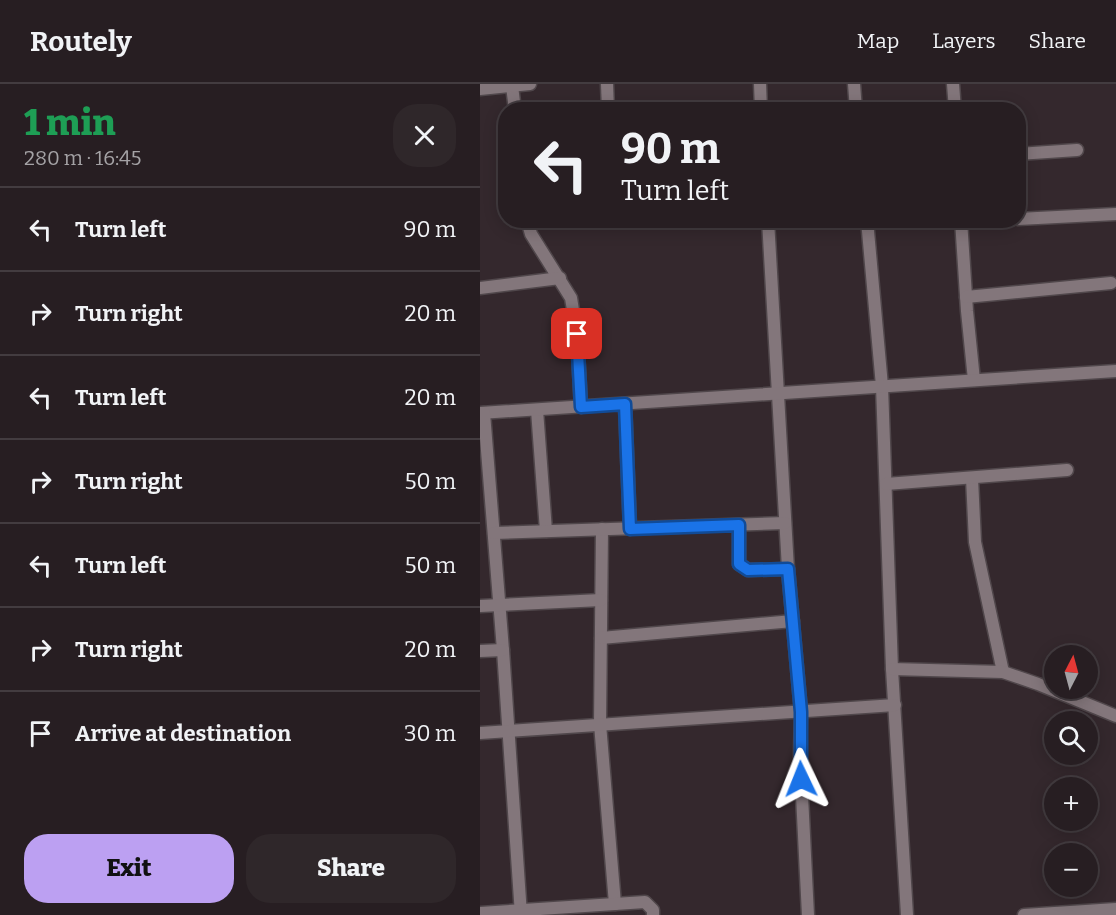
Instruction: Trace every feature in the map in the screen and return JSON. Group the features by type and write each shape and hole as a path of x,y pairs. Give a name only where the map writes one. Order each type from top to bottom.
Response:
{"street":[{"path":"480,89 530,84"},
{"path":"607,84 608,102"},
{"path":"760,84 761,102"},
{"path":"854,84 855,102"},
{"path":"953,84 954,102"},
{"path":"512,86 514,102"},
{"path":"1026,153 1077,150"},
{"path":"1026,219 1116,214"},
{"path":"529,228 571,298 577,334 581,407"},
{"path":"768,228 788,569 801,712 800,756 808,915"},
{"path":"868,228 882,386 892,669 908,915"},
{"path":"961,228 974,380"},
{"path":"480,288 560,278"},
{"path":"966,297 1111,283"},
{"path":"521,913 500,606 494,533 486,501 482,413 1116,371"},
{"path":"625,404 630,529"},
{"path":"537,410 546,531"},
{"path":"886,484 1067,470"},
{"path":"972,478 975,542 1003,672"},
{"path":"494,533 785,523"},
{"path":"739,525 739,564 748,570 788,569"},
{"path":"602,529 600,724 615,904"},
{"path":"480,606 601,600"},
{"path":"601,638 793,621"},
{"path":"480,651 503,650"},
{"path":"892,669 1003,672 1116,716"},
{"path":"480,733 895,705"},
{"path":"480,913 521,913 645,902 653,910 653,915"},
{"path":"1024,915 1116,909"}],"route":[{"path":"577,334 581,407 625,404 630,529 739,525 739,564 748,570 788,569 801,712 801,779"}]}
